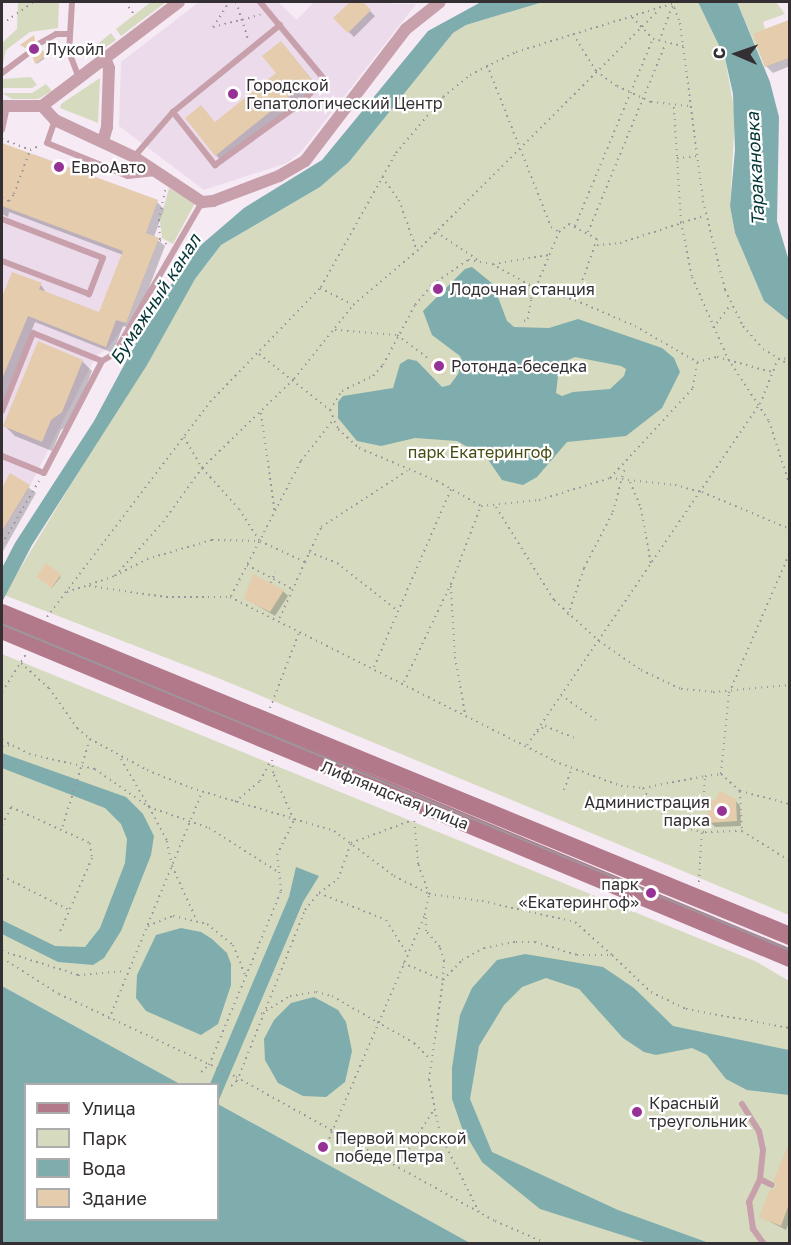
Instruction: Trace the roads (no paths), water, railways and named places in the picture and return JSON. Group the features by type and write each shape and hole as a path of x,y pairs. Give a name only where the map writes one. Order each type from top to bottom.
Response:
{"main road":[{"name":"Лифляндская улица","path":"3,620 789,936"},
{"name":"Лифляндская улица","path":"3,620 789,958"}],"street":[{"path":"4,106 42,106 179,2"},
{"path":"42,106 55,120 135,157 202,202 222,198 279,176 305,160 402,26 438,2"},
{"path":"103,141 107,127 108,68 105,58"}],"lane":[{"path":"72,2 70,63 79,78"},
{"path":"173,112 215,165 301,103 324,79 260,2"},
{"path":"135,157 173,112 252,51 280,25"},
{"path":"40,43 56,34 70,34"},
{"path":"2,73 27,54"},
{"path":"2,130 4,106"},
{"path":"55,120 47,143 128,176 158,172"},
{"path":"2,456 44,473 102,361 114,354 202,202"},
{"path":"2,219 103,258 88,294 2,261"},
{"path":"2,411 33,333 102,361"},
{"path":"742,1104 759,1131 763,1150 760,1179 749,1202 749,1213 764,1244"},
{"path":"760,1179 772,1185"}],"water":[{"path":"481,2 543,2 466,25 453,33 349,162 320,187 221,245 195,279 147,365 32,545 2,602 2,568 15,543 94,421 158,302 201,245 244,208 322,160 428,31"},
{"name":"Таракановка","path":"698,2 737,2 770,82 779,117 777,221 789,261 789,321 764,301 735,233 730,206 735,150 733,94 725,58"},
{"path":"472,267 493,284 507,321 514,327 549,328 578,319 662,348 674,358 680,372 662,408 626,436 567,442 537,477 523,485 502,480 487,458 457,441 415,438 381,446 357,441 338,418 338,402 343,396 393,388 400,364 408,359 417,361 442,387 450,385 458,374 462,361 460,356 432,335 423,311 465,269","holes":["575,357 626,369 624,376 610,389 573,392 562,396 556,393 558,376 568,360"]},
{"path":"2,753 126,797 143,814 154,836 151,855 121,931 104,958 93,965 58,962 2,934 2,920 55,946 85,947 100,928 125,863 127,839 121,824 105,808 2,768"},
{"path":"296,867 319,876 303,902 219,1100 219,1083 210,1083 289,897"},
{"path":"181,928 201,932 212,939 227,953 231,964 231,985 218,1024 201,1035 146,1011 136,998 137,975 156,935"},
{"path":"525,954 603,967 634,988 673,1026 789,1050 789,1095 747,1090 726,1079 707,1055 692,1048 656,1055 644,1052 623,1038 579,989 546,978 522,987 504,1005 479,1046 470,1099 492,1152 618,1210 709,1243 647,1243 540,1209 482,1162 462,1128 452,1099 452,1068 460,1015 472,988 497,960"},
{"path":"2,986 178,1083 24,1083 24,1221 219,1221 219,1105 470,1243 2,1243"},
{"path":"314,997 338,1010 346,1022 352,1051 345,1082 326,1097 303,1096 278,1083 265,1060 264,1039 274,1020 291,1003"}],"tram line":[{"path":"2,624 790,950"}],"place":[{"name":"Лукойл","path":"34,49"},
{"name":"Городской Гепатологический Центр","path":"233,94"},
{"name":"ЕвроАвто","path":"59,167"},
{"name":"Лодочная станция","path":"438,289"},
{"name":"Ротонда-беседка","path":"439,366"},
{"name":"Администрация парка","path":"722,811"},
{"name":"парк «Екатерингоф»","path":"651,893"},
{"name":"Красный треугольник","path":"637,1112"},
{"name":"Первой морской победе Петра","path":"323,1147"}],"water label":[{"name":"Бумажный канал","path":"155,299"}],"park label":[{"name":"парк Екатерингоф","path":"480,452"}]}
